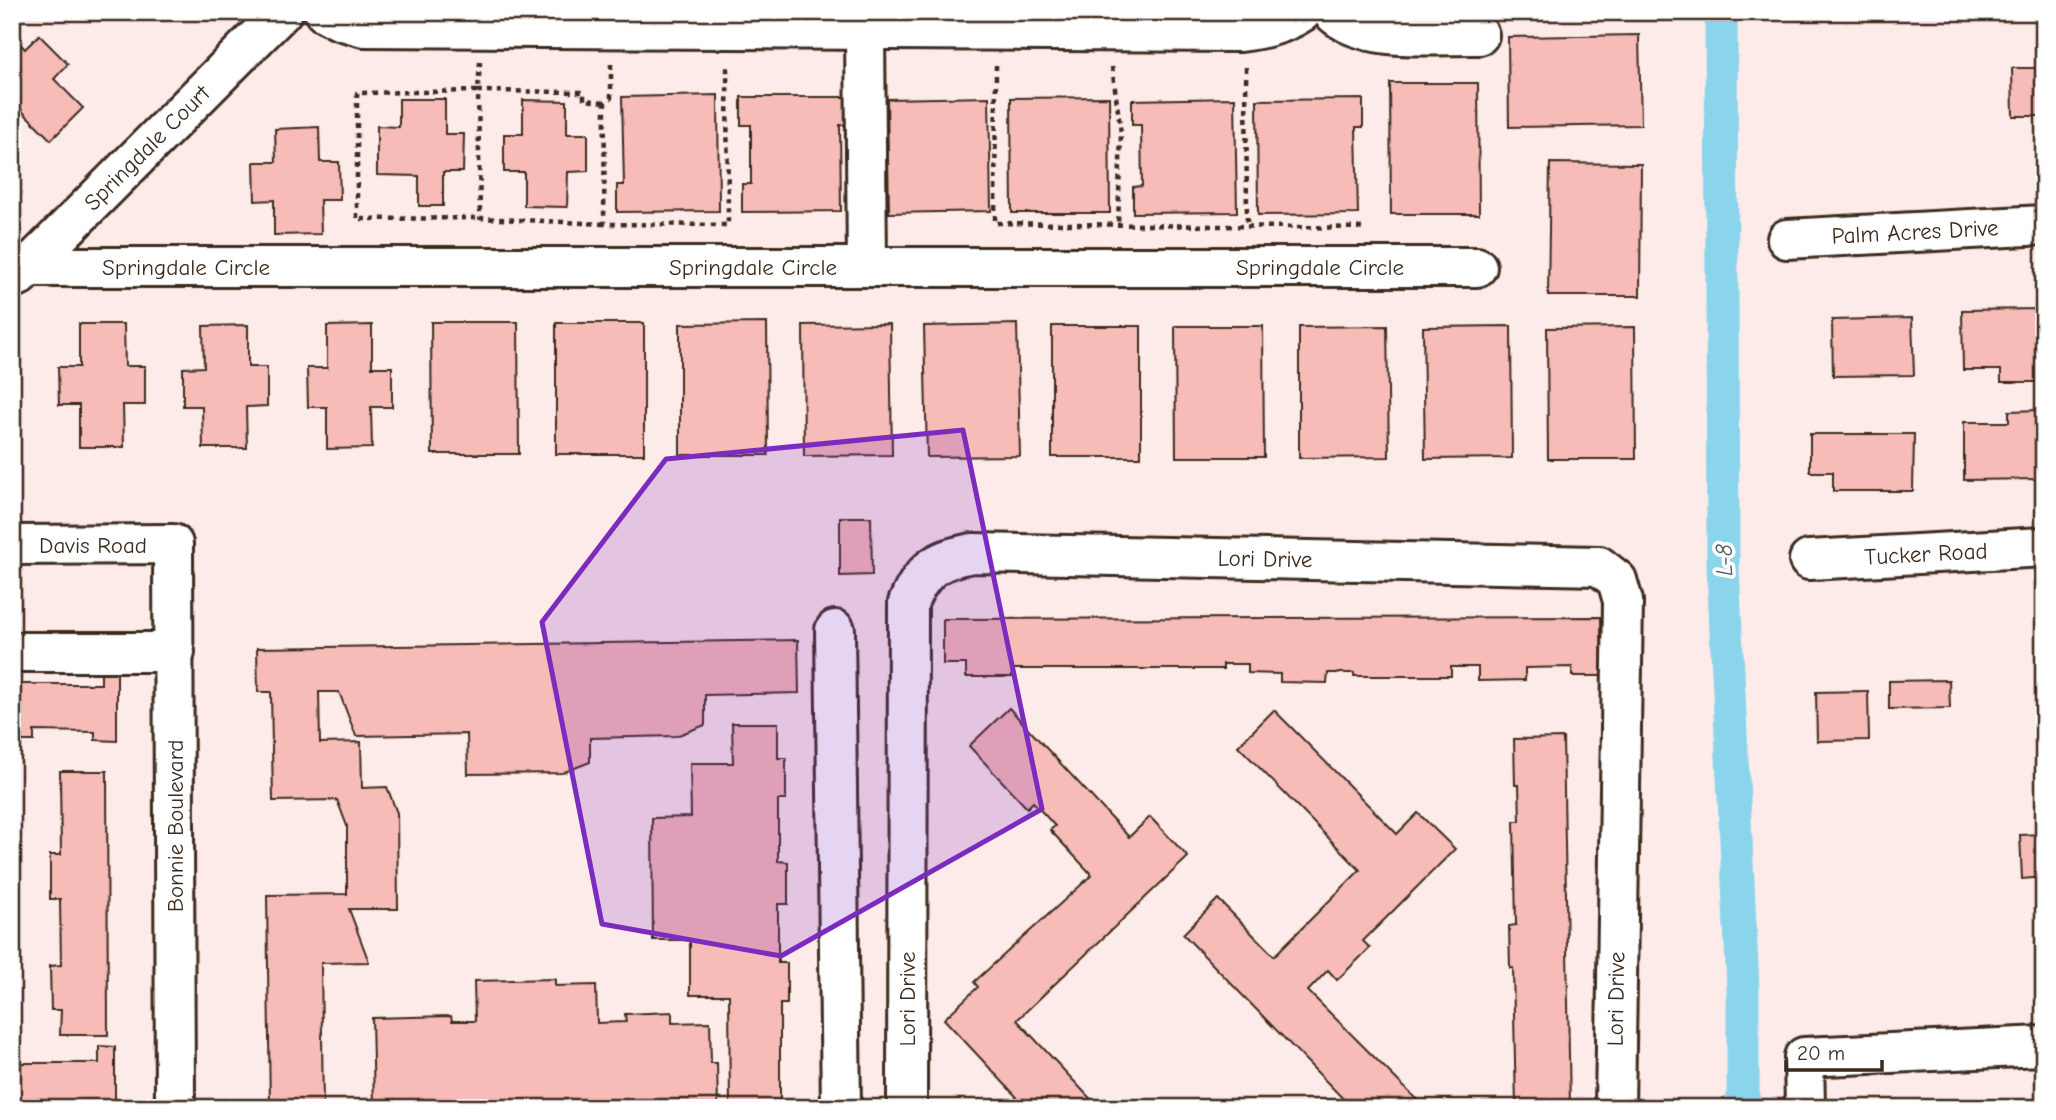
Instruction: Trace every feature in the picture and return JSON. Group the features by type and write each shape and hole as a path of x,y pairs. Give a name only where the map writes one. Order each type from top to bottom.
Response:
{"street":[{"name":"Springdale Court","path":"20,275 282,12"},
{"path":"324,12 339,20 364,27 1240,32 1265,29 1289,21 1302,12"},
{"path":"1332,12 1342,22 1374,33 1479,35"},
{"path":"865,30 867,267"},
{"name":"Palm Acres Drive","path":"1787,239 2044,225"},
{"name":"Springdale Circle","path":"20,275 867,267 1477,267"},
{"name":"Davis Road","path":"12,545 173,544"},
{"name":"Bonnie Boulevard","path":"173,544 175,1108"},
{"name":"Tucker Road","path":"1809,560 2044,547"},
{"name":"Lori Drive","path":"906,1108 908,603 916,583 931,567 951,556 973,553 1599,566 1617,580 1623,601 1615,1108"},
{"path":"835,630 841,1108"},
{"path":"12,652 175,652"},
{"path":"1805,1108 1804,1057 2044,1046"}],"path":[{"path":"480,61 480,218"},
{"path":"611,62 611,98 605,102 584,100 584,92 357,93 357,219 480,218 604,224 728,225 727,62"},
{"path":"996,65 995,223 1367,228"},
{"path":"1112,66 1121,133 1118,225"},
{"path":"1247,67 1247,227"},
{"path":"604,224 605,102"}],"highlighted area":[{"path":"963,430 1042,809 781,956 602,924 542,622 666,459"}],"building":[{"path":"12,35 25,49 39,35 68,64 54,79 83,108 51,140 22,111 12,120"},
{"path":"1639,35 1641,125 1509,127 1508,37"},
{"path":"2012,68 2044,68 2044,116 2013,116"},
{"path":"1390,83 1478,83 1479,214 1391,214"},
{"path":"718,95 719,211 617,212 617,185 624,185 622,97"},
{"path":"741,97 847,97 847,125 840,125 841,211 742,212 742,184 751,184 751,125 741,125"},
{"path":"989,97 991,211 889,213 887,99"},
{"path":"1109,97 1110,213 1012,213 1011,98"},
{"path":"1235,98 1237,212 1133,213 1133,187 1142,186 1141,125 1132,125 1132,100"},
{"path":"399,99 445,99 445,134 464,134 463,172 443,172 443,206 419,206 419,176 377,175 377,126 399,127"},
{"path":"1363,99 1363,127 1356,127 1358,214 1258,215 1257,100"},
{"path":"523,100 567,101 567,134 588,134 588,171 568,172 567,207 524,206 524,172 504,172 504,134 523,134"},
{"path":"319,127 320,162 339,162 340,200 320,200 321,234 274,235 274,200 255,201 254,162 276,162 275,129"},
{"path":"1550,163 1641,164 1640,296 1548,296"},
{"path":"2044,309 2044,382 2001,382 2001,370 1963,370 1962,310"},
{"path":"1912,318 1914,375 1833,376 1832,320"},
{"path":"431,322 518,322 519,454 432,454"},
{"path":"556,323 644,323 644,454 556,454"},
{"path":"767,323 768,455 680,455 680,324"},
{"path":"79,324 124,324 125,366 145,366 145,405 123,405 124,447 79,447 79,405 59,405 58,367 79,367"},
{"path":"890,324 892,455 804,456 803,325"},
{"path":"1017,324 1020,456 927,457 924,326"},
{"path":"248,325 248,367 267,367 267,406 246,407 247,448 203,448 202,406 183,406 183,368 204,367 203,326"},
{"path":"372,325 372,367 392,367 392,407 371,407 372,448 327,449 327,407 308,407 307,368 327,368 327,326"},
{"path":"1052,326 1141,326 1141,457 1052,457"},
{"path":"1175,326 1263,326 1264,457 1176,457"},
{"path":"1387,326 1389,457 1299,458 1299,327"},
{"path":"1511,326 1512,458 1425,459 1423,327"},
{"path":"1635,327 1636,459 1548,459 1547,328"},
{"path":"2044,410 2044,479 1964,480 1964,422 2009,422 2009,411"},
{"path":"1810,434 1914,434 1913,491 1833,491 1833,472 1810,472"},
{"path":"840,517 871,517 872,575 840,576"},
{"path":"1601,617 1602,676 1572,676 1572,667 1525,668 1525,680 1478,681 1478,667 1451,667 1451,676 1354,676 1354,673 1328,673 1327,683 1280,682 1280,674 1248,673 1248,664 1223,664 1223,669 1012,669 1012,677 966,677 966,664 943,664 943,619"},
{"path":"798,640 799,693 705,695 705,725 676,736 590,738 590,762 562,773 468,774 467,734 356,736 339,692 319,692 320,743 361,742 362,788 387,787 397,813 398,909 349,909 369,962 321,963 323,1108 270,1108 267,895 347,894 347,826 337,800 273,801 271,692 258,692 257,648"},
{"path":"101,671 117,671 117,741 95,740 95,732 34,731 34,741 12,741 12,684 101,684"},
{"path":"1949,680 1950,708 1889,709 1889,681"},
{"path":"1868,691 1869,740 1817,741 1816,692"},
{"path":"1009,708 1129,837 1150,817 1188,857 1017,1020 1099,1108 1027,1108 944,1019 978,987 974,982 1092,875 1050,830 1055,826 1033,802 1027,808 969,746"},
{"path":"1274,710 1397,834 1418,813 1455,849 1363,941 1370,948 1337,980 1328,970 1308,991 1425,1108 1352,1108 1183,934 1218,899 1274,956 1360,870 1238,746"},
{"path":"732,723 778,723 778,758 786,758 786,800 778,800 778,861 788,862 788,904 778,904 778,963 787,963 787,1004 780,1004 780,1105 775,1105 775,1108 730,1108 729,995 690,995 690,940 653,940 652,818 691,817 690,763 733,763"},
{"path":"1563,738 1570,1108 1516,1108 1513,968 1510,968 1509,926 1516,925 1514,821 1520,821 1519,785 1515,785 1514,739"},
{"path":"60,771 107,771 108,1035 60,1035 61,1010 51,1010 50,966 61,965 60,899 50,899 50,855 61,855"},
{"path":"2044,834 2044,877 2022,879 2020,835"},
{"path":"555,979 555,986 596,985 597,1023 626,1022 625,1014 672,1012 672,1023 710,1022 711,1063 717,1063 718,1108 374,1106 372,1018 451,1016 452,1021 475,1021 474,981"},
{"path":"99,1046 115,1047 115,1108 12,1108 12,1063 99,1063"}],"waterway":[{"name":"L-8","path":"1721,12 1723,567 1743,988 1743,1108"}]}
